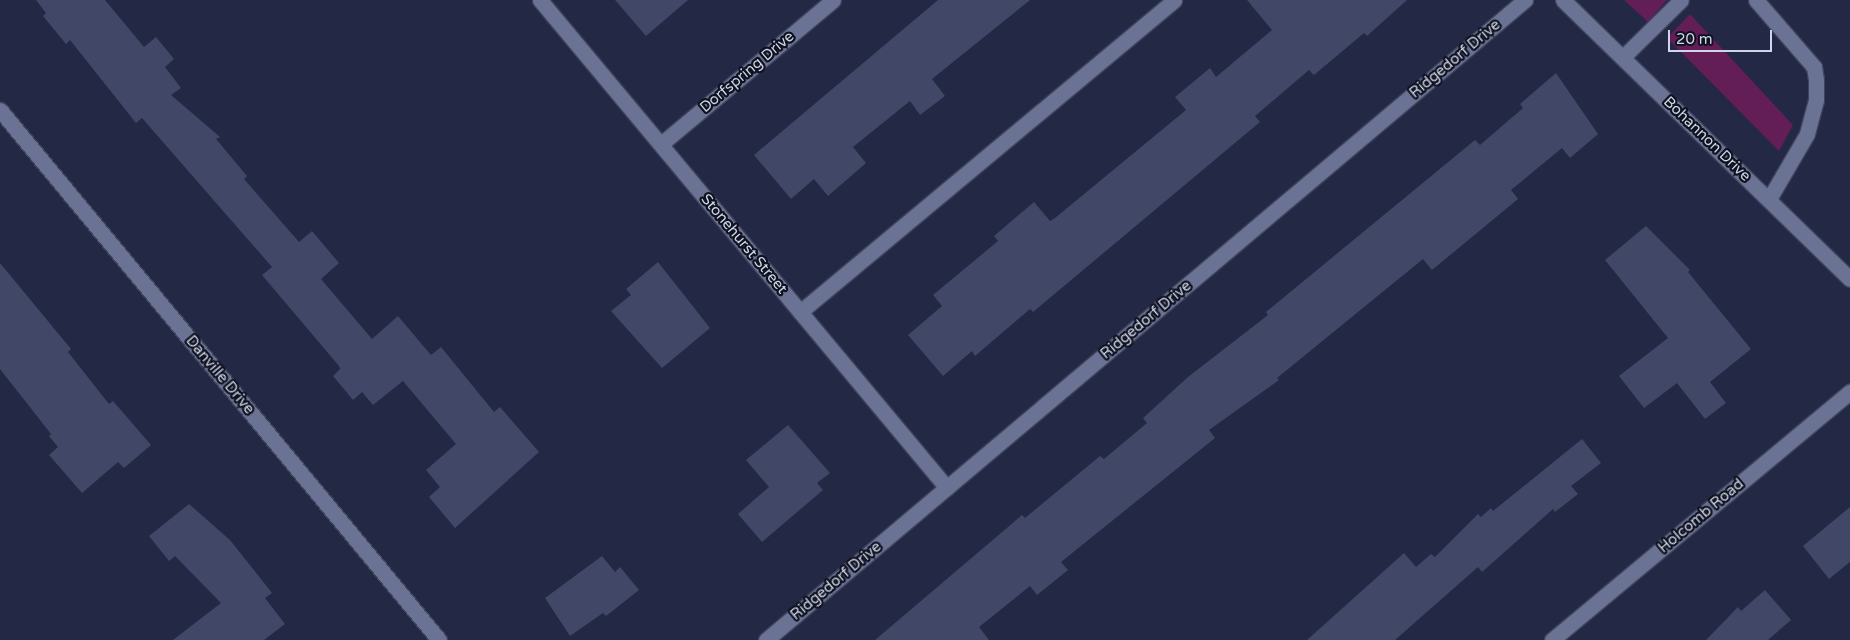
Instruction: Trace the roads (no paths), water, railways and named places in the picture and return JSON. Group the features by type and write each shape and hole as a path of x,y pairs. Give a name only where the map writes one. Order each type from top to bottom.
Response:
{"street":[{"name":"Stonehurst Street","path":"540,0 947,488"},
{"name":"Dorfspring Drive","path":"661,144 833,0"},
{"path":"800,312 1174,0"},
{"name":"Ridgedorf Drive","path":"766,640 1526,0"},
{"name":"Bohannon Drive","path":"1563,0 1850,279"},
{"path":"1623,58 1681,0"},
{"path":"1756,0 1814,67 1816,80 1816,100 1807,134 1769,199"},
{"name":"Danville Drive","path":"0,110 439,640"},
{"name":"Holcomb Road","path":"1552,640 1850,392"}]}
